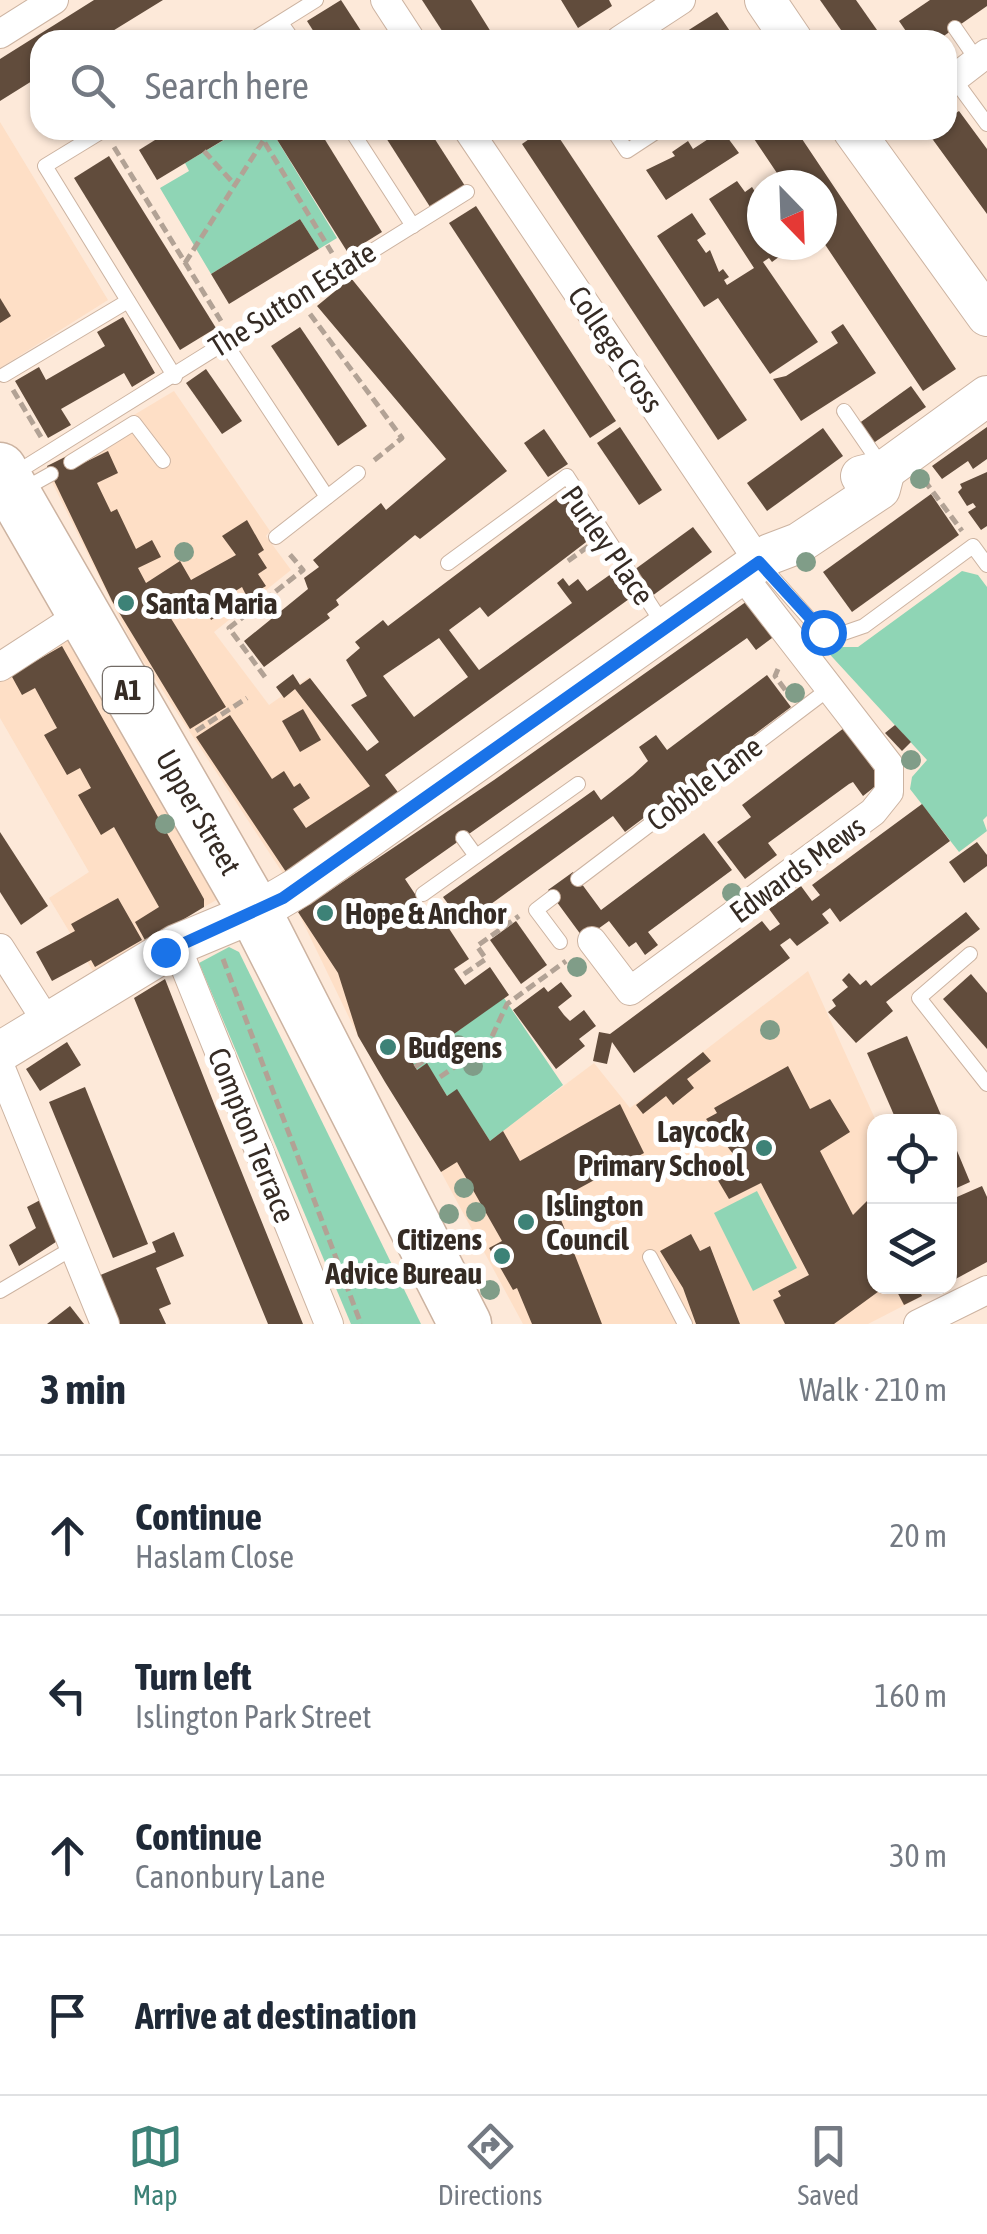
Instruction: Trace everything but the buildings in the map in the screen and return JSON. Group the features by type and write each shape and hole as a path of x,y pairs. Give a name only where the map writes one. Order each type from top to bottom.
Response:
{"highway":[{"name":"Upper Street","path":"17,488 82,613 256,912 466,1324"}],"street":[{"path":"0,34 54,0"},
{"path":"385,0 404,30"},
{"path":"635,30 681,0"},
{"path":"765,0 785,30"},
{"path":"957,76 982,56"},
{"name":"College Cross","path":"479,140 757,564"},
{"path":"868,140 987,316"},
{"path":"0,1052 176,945 256,912 439,803 666,629 757,564 800,543 834,507 880,488 884,470 987,396"},
{"name":"Edwards Mews","path":"592,941 630,991 880,806 892,783 889,765 831,687 757,564"},
{"path":"0,667 82,613"},
{"name":"Compton Terrace","path":"176,945 329,1324"},
{"path":"0,948 47,1022"},
{"path":"0,1066 105,1324"},
{"path":"918,1324 987,1290"}],"lane":[{"path":"268,30 316,0"},
{"path":"281,22 286,30"},
{"path":"957,30 982,56"},
{"path":"957,88 987,124"},
{"path":"88,140 45,166 175,378"},
{"path":"357,140 413,226"},
{"path":"620,140 627,151 644,140"},
{"name":"The Sutton Estate","path":"17,488 50,453 175,378 227,338 467,192"},
{"path":"4,375 128,302"},
{"path":"227,338 327,497"},
{"path":"844,410 884,470"},
{"path":"70,462 134,423 162,461"},
{"path":"276,537 358,473"},
{"name":"Purley Place","path":"448,563 566,476 666,629"},
{"path":"757,564 823,632 846,636 973,546 987,564"},
{"name":"Cobble Lane","path":"578,879 831,687"},
{"path":"423,894 578,784"},
{"path":"463,838 476,856"},
{"path":"553,897 536,910 560,942"},
{"path":"970,954 920,998 987,1084"},
{"path":"0,1291 73,1248"},
{"path":"650,1257 685,1324"}],"path":[{"path":"110,140 227,338"},
{"path":"184,263 263,141 342,268"},
{"path":"204,151 236,186"},
{"path":"296,295 402,438 358,473"},
{"path":"4,375 50,453"},
{"path":"933,492 973,546"},
{"path":"568,562 604,535"},
{"path":"265,677 229,628 302,570 276,537"},
{"path":"185,738 246,698"},
{"path":"464,974 486,959 477,946 536,910"},
{"path":"440,1077 489,1043 507,1004 592,941"},
{"path":"220,952 361,1324"},
{"path":"415,1066 443,1047 456,1066"}],"shaded area":[{"path":"0,122 108,300 0,368"},
{"path":"174,391 270,531 266,536 291,570 214,632 269,705 309,677 398,797 284,875 134,647 45,468"},
{"path":"70,636 218,899 93,971 49,898 89,872 0,718 0,682"},
{"path":"369,865 542,1102 594,1063 630,1108 808,971 873,1114 867,1114 867,1294 926,1294 868,1324 523,1324 441,1172 358,1036 298,912"}],"green space":[{"path":"224,140 277,140 337,238 319,249 300,219 211,274 160,188 189,171 185,163"},
{"path":"962,571 978,575 987,587 987,816 983,820 987,831 959,852 910,789 912,777 927,760 823,647 858,647"},
{"path":"229,947 239,952 421,1324 351,1324 199,963"},
{"path":"504,998 563,1085 490,1141 457,1090 447,1096 427,1064 417,1070 413,1063"},
{"path":"757,1191 797,1268 753,1291 714,1213"}],"place":[{"name":"Santa Maria","path":"126,603"},
{"name":"Hope & Anchor","path":"325,913"},
{"name":"Budgens","path":"388,1047"},
{"name":"Laycock Primary School","path":"764,1148"},
{"name":"Islington Council","path":"526,1222"},
{"name":"Citizens Advice Bureau","path":"502,1256"}],"route":[{"path":"165,952 283,898 759,562 823,632"}]}
